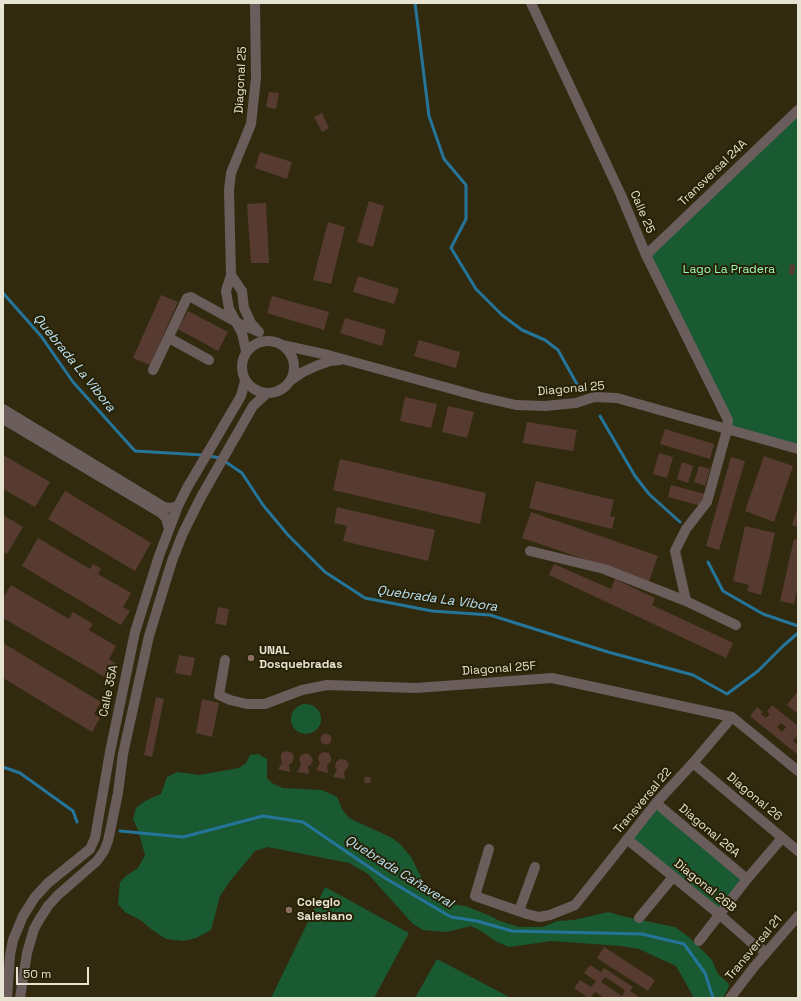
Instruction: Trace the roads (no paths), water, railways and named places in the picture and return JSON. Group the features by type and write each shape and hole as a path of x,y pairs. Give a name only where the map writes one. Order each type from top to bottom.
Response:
{"street":[{"name":"Diagonal 25","path":"246,351 242,333 228,309 226,291 231,275 229,190 231,173 251,124 256,78 255,3"},
{"name":"Calle 25","path":"531,3 621,195 646,255 728,420 728,430"},
{"name":"Transversal 24A","path":"646,255 798,110"},
{"name":"Diagonal 25","path":"231,275 242,291 244,308 251,323 259,332 279,343 516,405 545,406 576,403 594,397 617,398 798,449"},
{"path":"154,370 187,298 191,297 236,322 259,332"},
{"path":"168,338 209,360"},
{"path":"267,340 279,343 288,350 293,361 294,373 291,380 286,386 274,393 266,394 258,392 251,388 245,381 242,374 242,358 246,351 259,342 267,340"},
{"name":"Diagonal 25","path":"291,380 316,366 330,361 345,360"},
{"name":"Calle 35A","path":"7,998 8,972 13,940 23,916 35,897 48,883 90,849 95,838 110,752 135,632 178,506 241,396 245,381"},
{"path":"20,998 23,972 29,943 34,929 48,906 58,895 97,861 104,851 114,815 123,754 149,636 172,561 183,533 201,497 254,406 266,394"},
{"path":"3,409 164,507 171,508 178,506"},
{"path":"3,419 162,513 166,518 169,529"},
{"path":"686,601 675,551 686,529 707,502 728,430"},
{"path":"530,551 604,569 686,601 736,625"},
{"name":"Diagonal 25F","path":"225,660 219,695 230,700 247,704 265,704 302,690 327,685 416,688 552,678 732,716 798,771"},
{"name":"Transversal 22","path":"519,911 539,917 550,915 575,905 656,803 693,763 732,716"},
{"path":"110,752 123,754"},
{"name":"Diagonal 26","path":"693,763 798,851"},
{"name":"Diagonal 26A","path":"656,803 747,879"},
{"path":"699,941 747,879 782,838"},
{"name":"Diagonal 26B","path":"627,840 766,952"},
{"path":"489,849 475,896 519,911 536,867"},
{"path":"639,918 673,877"},
{"name":"Transversal 21","path":"730,998 766,952 798,916"},
{"path":"8,972 23,972"}],"waterway":[{"path":"415,3 429,116 444,159 466,185 466,219 451,248 476,289 502,315 522,330 545,340 558,350 578,386"},
{"name":"Quebrada La Vibora","path":"3,293 41,336 73,382 135,451 203,455"},
{"path":"600,416 635,476 649,494 680,522"},
{"name":"Quebrada La Vibora","path":"209,456 220,458 242,473 263,505 288,535 325,572 365,598 432,611 490,615 608,652 693,675 727,694 758,671 798,633"},
{"path":"708,562 723,591 763,614 798,626"},
{"name":"Quebrada Cañaveral","path":"3,767 20,773 73,811 77,822"},
{"name":"Quebrada Cañaveral","path":"120,831 183,837 263,816 303,822 385,878 451,917 477,921 512,931 642,934 684,944 705,973 713,998"}],"place":[{"name":"UNAL Dosquebradas","path":"251,658"},
{"name":"Colegio Salesiano","path":"289,910"}],"park label":[{"name":"Lago La Pradera","path":"729,270"}]}
